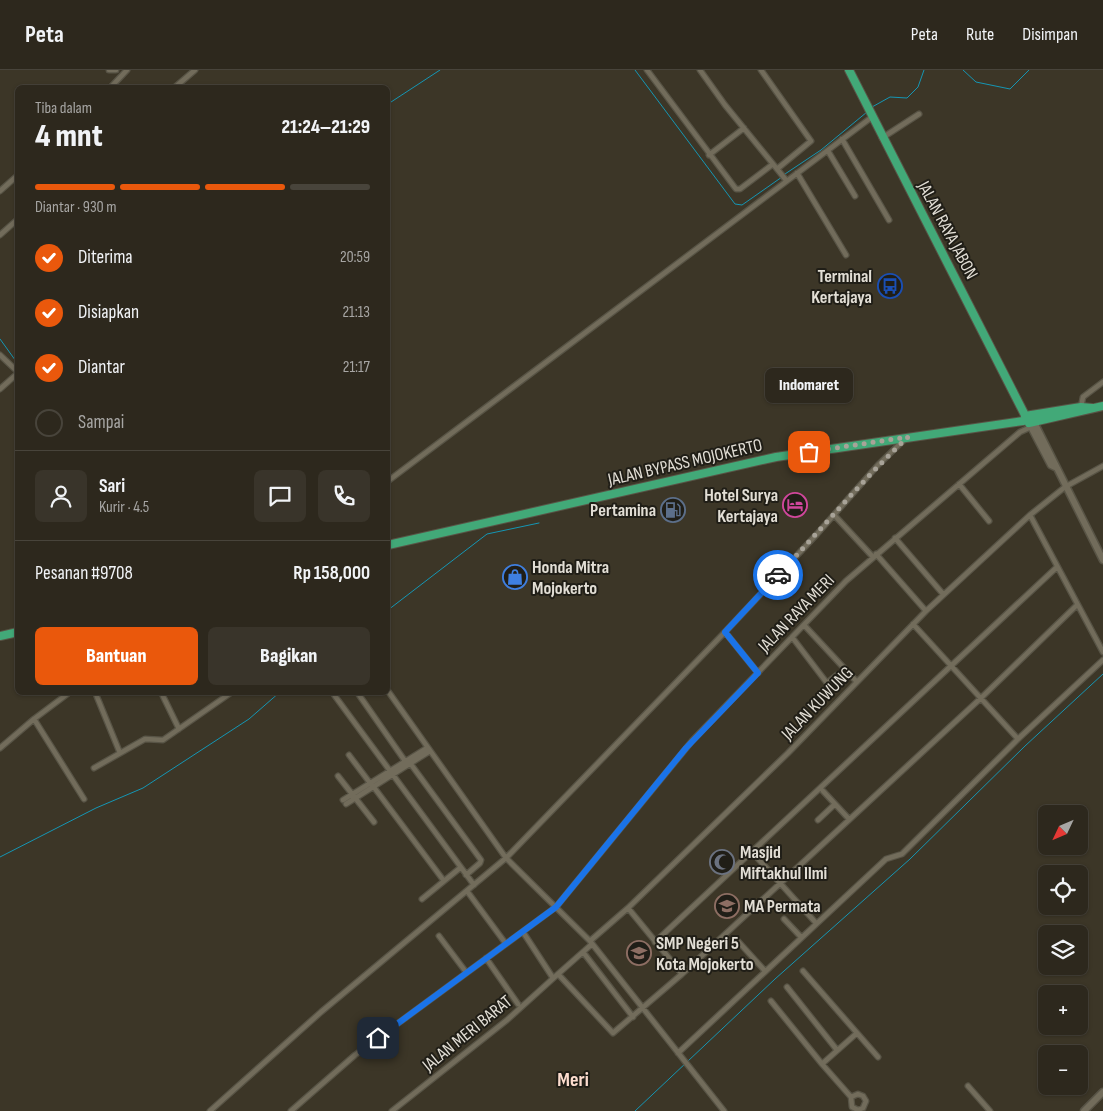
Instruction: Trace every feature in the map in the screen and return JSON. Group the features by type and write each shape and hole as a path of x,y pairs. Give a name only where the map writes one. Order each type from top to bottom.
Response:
{"highway":[{"name":"JALAN RAYA JABON","path":"848,70 1027,418"},
{"name":"JALAN BYPASS MOJOKERTO","path":"390,545 768,459 1103,406"},
{"name":"JALAN BYPASS MOJOKERTO","path":"1027,418 1081,407 1094,408"},
{"path":"0,636 15,633"}],"main road":[{"path":"1027,418 1056,463 1055,467 1103,560"},
{"path":"1084,1111 1103,1092"}],"street":[{"path":"109,70 116,70"},
{"path":"113,85 127,70"},
{"path":"178,85 195,70"},
{"path":"647,70 737,190 773,164"},
{"path":"700,70 785,180"},
{"path":"760,70 811,141 777,169"},
{"path":"882,138 919,114"},
{"path":"390,479 785,180 797,174 871,116"},
{"path":"710,155 744,128"},
{"path":"842,139 889,220"},
{"path":"828,150 855,196"},
{"path":"797,174 846,256"},
{"path":"0,191 15,178"},
{"path":"0,235 15,222"},
{"path":"0,354 15,369"},
{"path":"0,389 15,375"},
{"path":"1081,407 1083,397 1103,382"},
{"name":"JALAN RAYA MERI","path":"291,1111 355,1055 556,907 686,748 792,637 850,577 959,484 1027,418"},
{"path":"210,1111 321,1012 506,858 725,632 856,491 868,475 908,437"},
{"name":"JALAN KUWUNG","path":"583,952 591,942 788,753 926,610 1030,515 1065,487 1103,466"},
{"path":"959,484 989,521"},
{"path":"1030,515 1103,652"},
{"path":"836,518 926,610"},
{"path":"895,538 944,594"},
{"path":"655,942 1057,567"},
{"path":"558,974 612,1033 682,974 780,884 981,698 1078,605"},
{"path":"913,624 1018,739"},
{"path":"804,625 856,682"},
{"path":"725,632 758,673"},
{"path":"792,637 827,683 837,675"},
{"path":"680,1055 765,971 886,859 902,854 1018,739 1103,660"},
{"path":"390,694 506,858 591,942 724,1111"},
{"path":"0,748 66,695"},
{"path":"96,695 120,753"},
{"path":"163,695 179,729"},
{"path":"94,768 145,739 163,740 228,695"},
{"path":"334,695 474,885"},
{"path":"359,695 481,860 480,864 466,875"},
{"path":"34,719 84,799"},
{"path":"345,802 429,750"},
{"path":"349,755 444,881"},
{"path":"338,776 374,822"},
{"path":"823,791 849,819"},
{"path":"818,820 835,804"},
{"path":"752,852 816,923"},
{"path":"422,899 460,868"},
{"path":"467,891 506,944"},
{"path":"628,908 682,974"},
{"path":"784,919 801,937"},
{"path":"523,932 554,978"},
{"path":"439,936 466,972"},
{"path":"736,939 765,971"},
{"path":"583,952 633,1016"},
{"name":"JALAN MERI BARAT","path":"392,1111 497,1028 583,952"},
{"path":"486,958 518,1004"},
{"path":"803,971 878,1057"},
{"path":"787,987 837,1050"},
{"path":"771,1001 851,1097 852,1107 864,1110 866,1101 864,1096 858,1094 851,1097"},
{"path":"822,1064 857,1033"},
{"path":"968,1086 990,1111"}],"waterway":[{"path":"390,103 440,70"},
{"path":"635,70 735,204 742,205 782,177"},
{"path":"872,107 890,97 907,98 918,87 924,70"},
{"path":"963,70 976,82 1010,89 1029,70"},
{"path":"785,174 821,150 867,112"},
{"path":"0,339 15,360"},
{"path":"390,608 487,534 539,523"},
{"path":"635,1111 775,979 910,859 1025,746 1103,674"},
{"path":"0,857 96,808 143,788 249,719 277,695"}],"way so far":[{"path":"778,575 856,491 868,475 908,437 809,452"}],"place":[{"name":"Terminal Kertajaya","path":"890,286"},
{"name":"Indomaret","path":"809,452"},
{"name":"Hotel Surya Kertajaya","path":"795,505"},
{"name":"Pertamina","path":"673,510"},
{"name":"Honda Mitra Mojokerto","path":"515,577"},
{"name":"Masjid Miftakhul Ilmi","path":"722,862"},
{"name":"MA Permata","path":"727,906"},
{"name":"SMP Negeri 5 Kota Mojokerto","path":"639,953"}],"district":[{"name":"Meri","path":"573,1079"}],"route":[{"path":"378,1038 556,907 686,748 758,673 725,632 778,575"}]}
